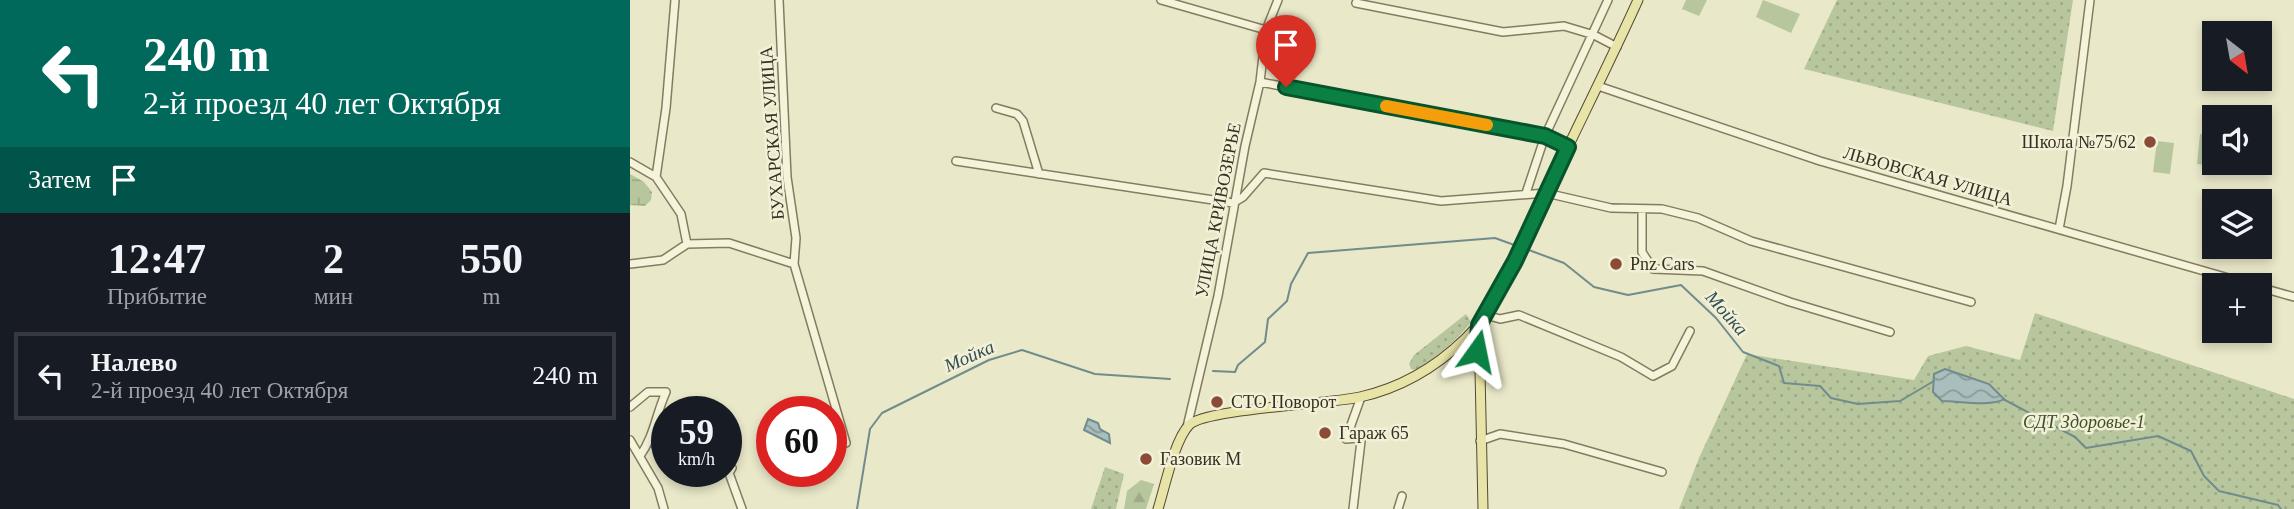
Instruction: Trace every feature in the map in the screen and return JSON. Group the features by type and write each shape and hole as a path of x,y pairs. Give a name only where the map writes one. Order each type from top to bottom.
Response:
{"main road":[{"path":"1186,427 1200,418 1361,397 1392,388 1421,373 1454,349 1486,315 1515,261 1638,0"},
{"path":"1479,325 1483,509"},
{"name":"УЛИЦА КРИВОЗЕРЬЕ","path":"1158,509 1186,427"}],"street":[{"path":"656,177 666,108 675,0"},
{"name":"БУХАРСКАЯ УЛИЦА","path":"779,0 787,177 796,238 794,264 832,396"},
{"path":"1161,0 1266,30"},
{"name":"УЛИЦА КРИВОЗЕРЬЕ","path":"1186,427 1218,296 1233,203 1260,82 1266,30 1278,0"},
{"path":"1526,193 1545,136 1608,0"},
{"path":"2059,229 2067,186 2090,0"},
{"path":"1356,3 1503,32 1564,26 1594,35 1616,47"},
{"path":"1260,82 1545,136 1568,147"},
{"name":"ЛЬВОВСКАЯ УЛИЦА","path":"1598,86 1807,157 2211,273"},
{"path":"996,108 1017,114 1023,121 1039,174"},
{"path":"956,161 1233,203 1243,197 1265,173 1441,201 1546,193 1594,205 1662,209 1694,217 1751,241 1971,302"},
{"path":"630,162 656,177 681,214 687,244"},
{"path":"1642,209 1642,252 1646,262 1656,271 1703,271 1790,302 1890,332"},
{"path":"630,264 663,260 687,244 729,243 794,264"},
{"path":"2272,291 2294,297"},
{"path":"1486,315 1500,319 1519,315 1621,358 1653,376 1672,366 1690,331"},
{"path":"630,407 648,392 666,392 656,413 652,439 640,456"},
{"path":"1353,509 1361,442 1358,438 1346,439 1361,397"},
{"path":"1480,441 1500,434 1564,444 1662,472"},
{"path":"630,440 658,488 664,509"},
{"path":"734,487 742,509"},
{"path":"1398,509 1402,496"}],"green space":[{"path":"1686,0 1707,0 1699,16 1682,9"},
{"path":"1763,0 1800,14 1791,33 1756,17"},
{"path":"1837,0 2073,0 2053,131 1804,69"},
{"path":"2200,134 2202,134 2202,164 2197,164"},
{"path":"2157,141 2174,143 2170,174 2153,172"},
{"path":"630,174 644,182 652,192 651,200 645,206 630,205"},
{"name":"СДТ Здоровье-1","path":"2035,313 2294,399 2294,509 1679,509 1699,458 1747,354 1914,380 1928,356 1966,346 2020,360"},
{"path":"1466,314 1471,322 1445,349 1415,370 1411,369 1409,364 1414,355"},
{"path":"1105,467 1124,474 1116,509 1091,509"},
{"path":"1141,480 1154,484 1146,509 1124,509 1127,491"}],"water":[{"path":"1945,369 1989,384 2004,399 1983,403 1942,401 1933,392 1934,374"},
{"path":"1088,419 1098,423 1100,429 1109,434 1110,443 1084,430"}],"waterway":[{"name":"Мойка","path":"1213,371 1235,372 1238,365 1265,342 1268,319 1287,301 1291,284 1308,253 1495,238 1517,246"},
{"name":"Мойка","path":"1526,249 1564,263 1594,287 1628,295 1681,285 1716,318 1743,352 1779,366 1784,383 1820,386 1831,398 1858,404 1900,401 1934,381"},
{"name":"Мойка","path":"857,509 870,429 882,413 989,360 1022,350 1095,374 1170,379"},
{"name":"Мойка","path":"2003,399 2075,437 2086,448 2158,436 2191,451 2204,476 2219,491 2278,505 2281,509"}],"slow traffic":[{"path":"1386,106 1487,125"}],"place":[{"name":"Школа №75/62","path":"2150,142"},
{"name":"Pnz Cars","path":"1616,264"},
{"name":"СТО Поворот","path":"1217,402"},
{"name":"Гараж 65","path":"1325,433"},
{"name":"Газовик М","path":"1146,459"}],"route":[{"path":"1286,87 1545,136 1568,147 1515,261 1491,308 1479,325 1477,351"}]}
